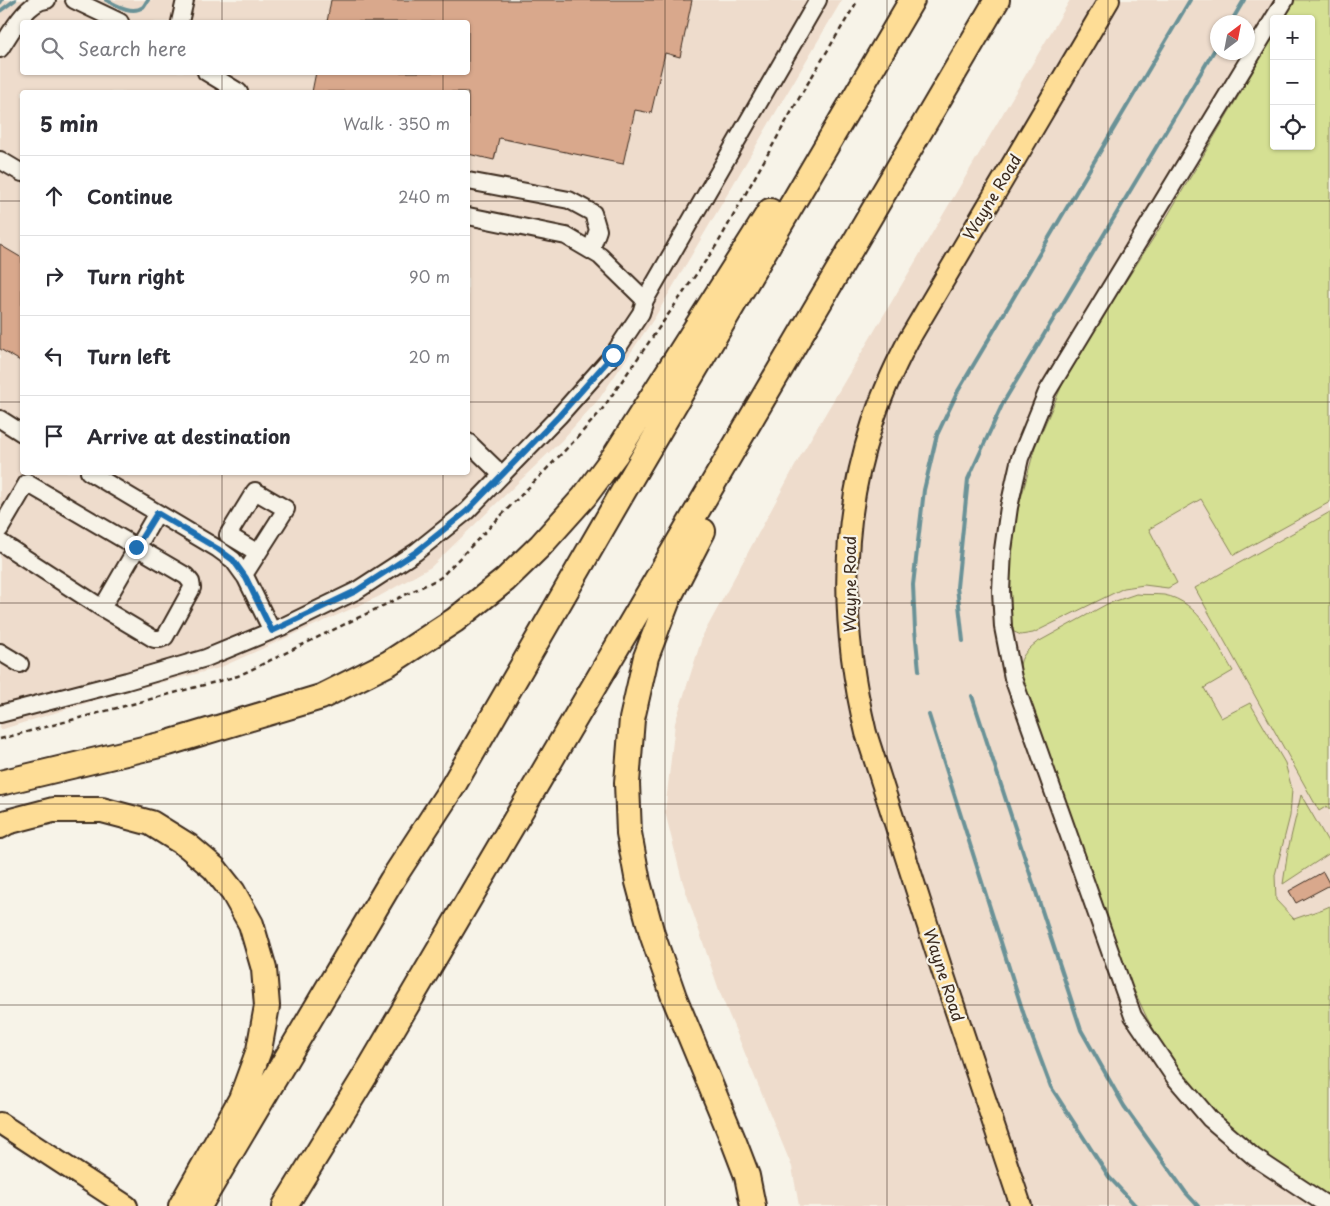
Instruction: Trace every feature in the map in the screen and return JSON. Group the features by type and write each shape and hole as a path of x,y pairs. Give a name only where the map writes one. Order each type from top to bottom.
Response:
{"highway":[{"path":"199,1206 392,880 453,786 912,0"},
{"path":"285,1206 368,1071 997,0"},
{"path":"0,783 168,743 321,697 389,663 455,620 505,580 584,497 616,454 790,180 894,30"},
{"path":"753,1206 747,1176 674,996 652,934 638,882 629,833 627,783 632,719 646,657 668,597 701,534 890,206 961,62"},
{"path":"0,826 7,822 53,810 102,810 151,823 188,846 214,868 233,892 251,924 264,969 267,1006 259,1050 241,1098 181,1206"},
{"path":"301,1206 368,1071"}],"main road":[{"name":"Wayne Road","path":"1021,1206 941,967 866,733 851,655 847,604 848,543 857,483 866,444 882,396 901,354 1109,0"},
{"path":"0,1123 127,1206"}],"lane":[{"path":"0,49 24,12 42,0 47,0"},
{"path":"74,0 116,20"},
{"path":"180,20 185,0"},
{"path":"0,714 206,658 272,631 356,591 416,552 467,511 559,416 613,355 640,313 645,300 818,0"},
{"path":"1285,0 1047,392 1020,458 1010,507 1003,550 1002,627 1013,678 1133,1016 1174,1078 1210,1119 1254,1157 1330,1206"},
{"path":"211,75 236,90"},
{"path":"0,160 20,172"},
{"path":"470,180 569,200 593,213 598,230 591,250"},
{"path":"470,216 566,236 600,256 645,300"},
{"path":"0,419 20,432"},
{"path":"470,444 502,475"},
{"path":"94,475 218,549 233,560 244,575 272,631"},
{"path":"0,529 30,478 136,547 186,576 191,582 192,588 165,637 154,639 0,542"},
{"path":"102,608 157,513"},
{"path":"244,575 258,554"},
{"path":"0,652 20,664"}],"shaded area":[{"path":"0,0 842,0 655,317 599,399 562,440 431,567 378,597 219,668 112,695 0,730"},
{"path":"1070,0 1330,0 1330,1206 799,1206 792,1167 720,993 682,880 665,812 675,723 703,635 801,455"}],"green space":[{"path":"1295,0 1330,0 1330,502 1234,555 1201,499 1149,529 1177,583 1168,588 1144,585 1124,588 1033,633 1021,635 1012,631 1009,576 1017,513 1035,447 1063,383 1165,220 1270,43 1270,150 1315,150 1315,15 1286,15"},
{"path":"1330,512 1330,810 1327,806 1319,811 1195,588"},
{"path":"1136,594 1164,595 1177,599 1188,605 1197,614 1213,636 1233,671 1204,688 1221,718 1250,703 1285,763 1292,789 1290,816 1275,875 1276,900 1294,919 1330,906 1330,1199 1261,1153 1215,1111 1174,1063 1147,1018 1120,960 1022,686 1021,662 1026,653 1036,643 1107,604"},
{"path":"1301,795 1330,845 1330,853 1283,884 1288,850"}],"building":[{"path":"331,0 692,0 680,57 665,53 651,113 635,110 623,164 499,138 494,160 470,154 470,90 312,90 315,75 470,75 470,20 327,20"},
{"path":"0,245 20,257 20,361 0,349"},
{"path":"1323,872 1330,885 1296,903 1289,891"}],"waterway":[{"path":"0,11 15,0"},
{"path":"106,0 129,10 143,7 148,0"},
{"path":"919,670 913,585 924,490 937,435 958,391 1190,0"},
{"path":"1235,15 1244,0"},
{"path":"963,641 957,587 968,479 1003,403 1210,57"},
{"path":"972,696 1081,1030 1124,1106 1186,1193 1198,1206"},
{"path":"929,715 1024,1015 1051,1087 1109,1177 1136,1206"}],"route":[{"path":"136,547 157,513 218,549 233,560 246,578 272,631 356,591 416,552 467,511 559,416 613,355"}]}
